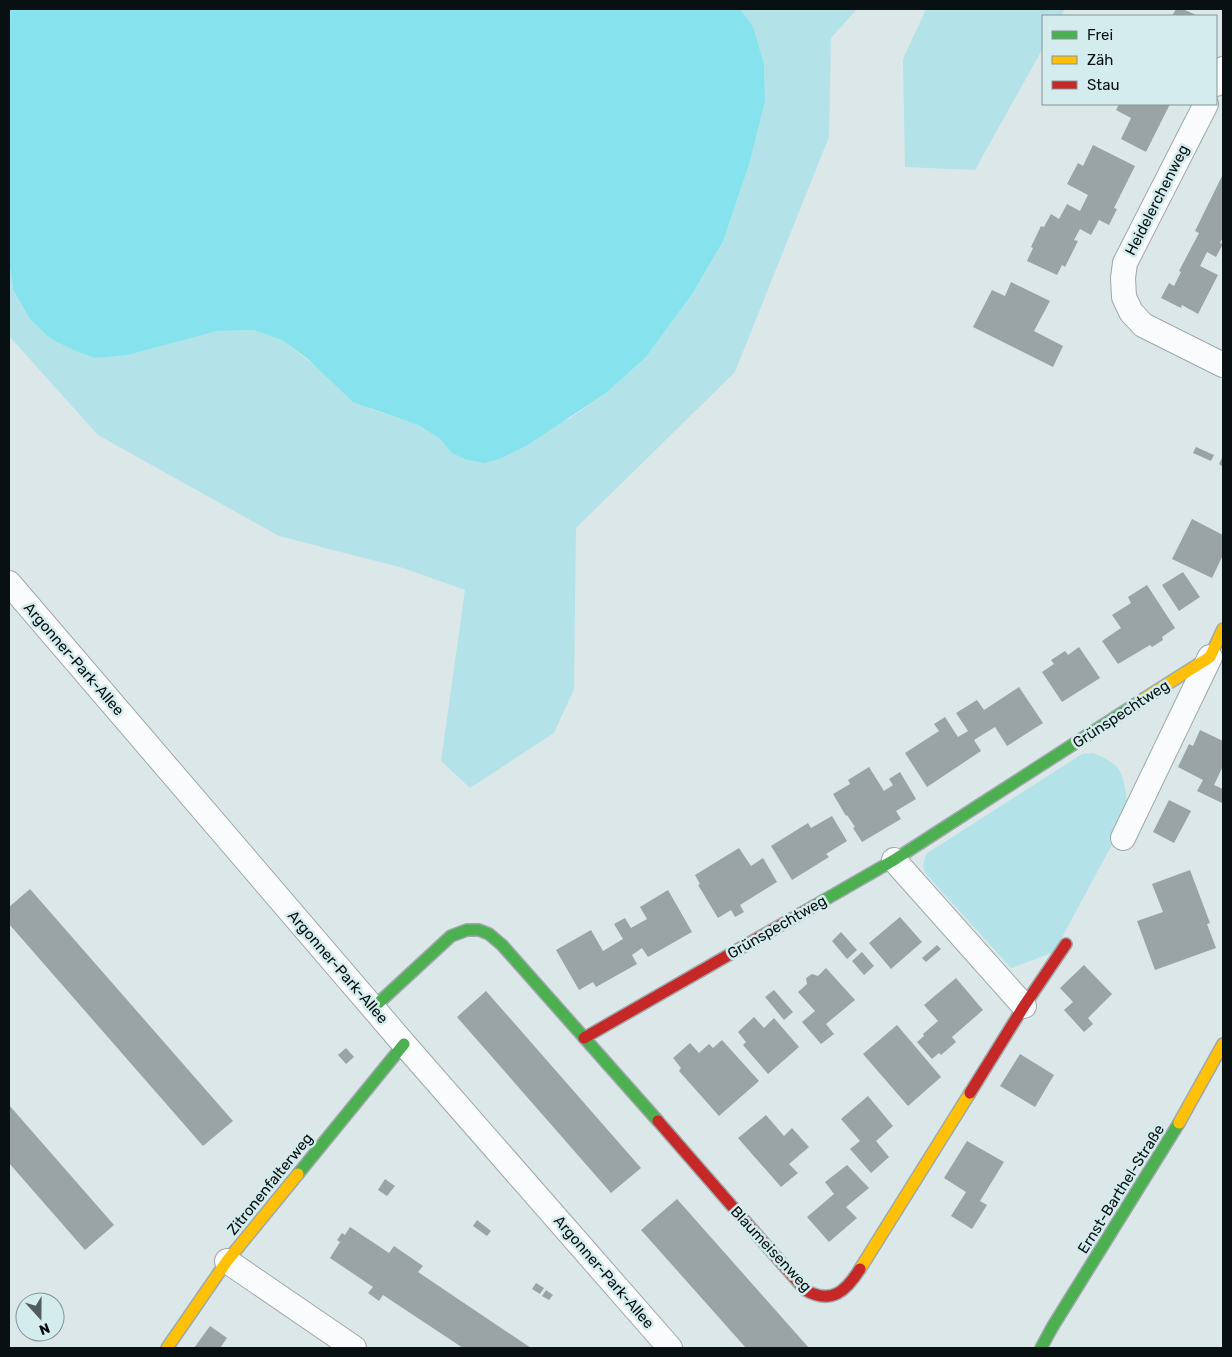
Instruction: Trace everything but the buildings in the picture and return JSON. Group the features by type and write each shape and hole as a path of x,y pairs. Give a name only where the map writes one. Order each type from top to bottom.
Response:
{"street":[{"path":"1217,82 1223,69"},
{"name":"Heidelerchenweg","path":"1205,105 1125,263 1123,278 1124,297 1131,312 1143,325 1223,365"},
{"name":"Argonner-Park-Allee","path":"9,583 404,1044 670,1348"},
{"name":"Grünspechtweg","path":"1123,838 1223,630"},
{"name":"Grünspechtweg","path":"584,1038 894,860 1210,657"},
{"path":"894,860 1024,1006"},
{"path":"373,1008 451,936 464,931 485,930 502,945 584,1038"},
{"name":"Blaumeisenweg","path":"584,1038 798,1283 816,1297 830,1296 850,1285 1024,1006 1066,944"},
{"name":"Zitronenfalterweg","path":"167,1348 227,1261 404,1044"},
{"name":"Ernst-Barthel-Straße","path":"1041,1348 1176,1129 1223,1044"},
{"path":"227,1261 354,1348"}],"shaded area":[{"path":"740,9 857,9 831,38 829,137 735,372 576,528 574,689 554,733 470,788 441,761 465,590 403,568 279,536 98,435 9,336 9,259 13,289 51,339 94,358 217,331 253,330 282,340 371,409 418,425 439,438 452,453 569,419 606,393 646,357 692,294 765,101 764,64 753,26"},
{"path":"926,9 1065,9 1062,15 1042,15 1042,50 975,170 905,167 903,59"},
{"path":"1093,753 1110,761 1119,769 1125,789 1128,815 1054,952 1011,968 926,874 923,866 926,854 1082,754"}],"water":[{"path":"9,9 740,9 753,26 764,64 765,101 749,164 723,241 692,294 646,357 606,393 526,446 499,459 484,463 465,459 452,453 439,438 418,425 353,402 308,359 282,340 253,330 217,331 127,355 94,358 51,339 30,319 13,289 9,259"}],"traffic: fast":[{"path":"814,906 894,860 1142,700"},
{"path":"373,1008 451,936 467,930 479,930 489,934 502,945 658,1121"},
{"path":"298,1174 404,1044"},
{"path":"1041,1348 1179,1123"}],"traffic: slow":[{"path":"1142,700 1210,657 1223,629"},
{"path":"1179,1123 1223,1044"},
{"path":"860,1269 970,1093"},
{"path":"167,1348 227,1261 298,1174"}],"traffic: jam":[{"path":"584,1038 814,906"},
{"path":"970,1093 1024,1006 1066,944"},
{"path":"658,1121 805,1290 823,1296 831,1296 844,1289 860,1269"}]}
